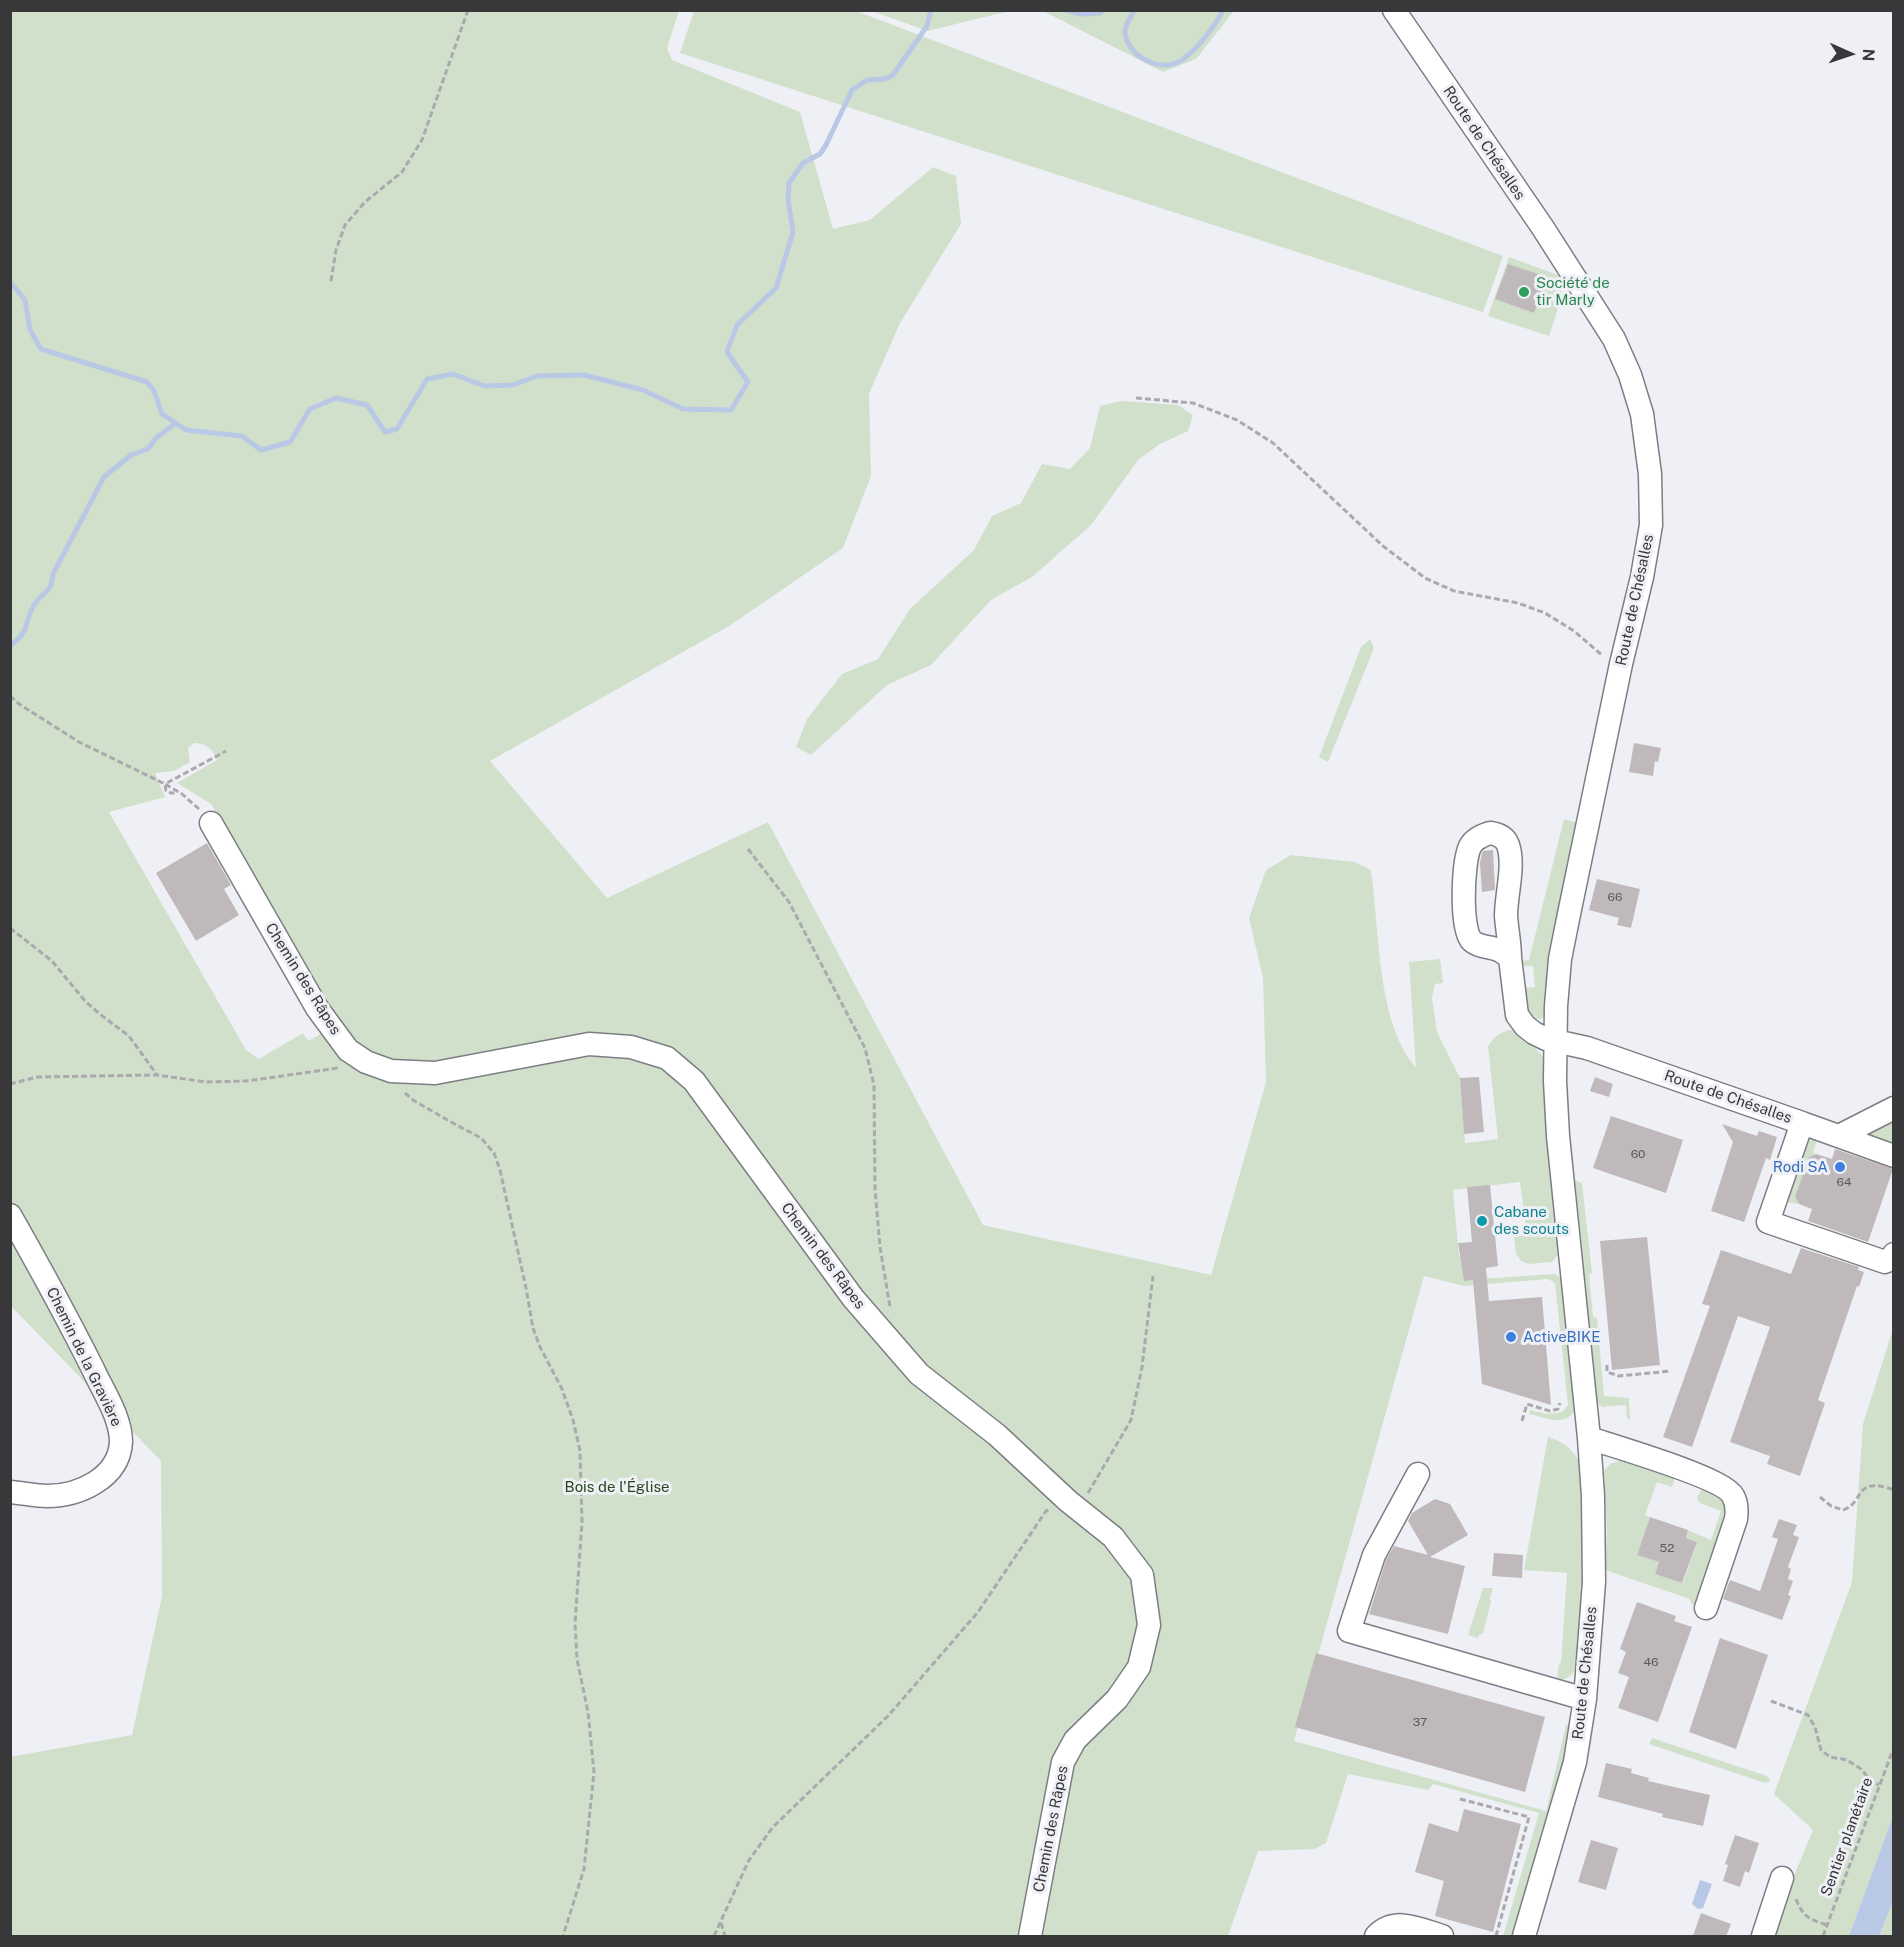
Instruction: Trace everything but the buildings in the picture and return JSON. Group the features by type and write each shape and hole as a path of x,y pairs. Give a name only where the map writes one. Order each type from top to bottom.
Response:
{"street":[{"name":"Route de Chésalles","path":"1394,10 1543,228 1614,339 1630,375 1642,414 1650,474 1651,525 1642,577 1621,664 1560,959 1555,1040 1558,1136 1589,1438 1593,1496 1594,1582 1586,1699 1575,1762 1524,1936"},
{"name":"Chemin des Râpes","path":"211,823 317,1008 348,1050 366,1062 391,1071 435,1073 589,1044 631,1047 667,1058 694,1081 853,1298 920,1374 997,1435 1068,1501 1113,1537 1142,1575 1149,1625 1139,1667 1117,1699 1075,1740 1063,1762 1030,1936"},
{"path":"1510,958 1499,950 1482,946 1472,940 1467,930 1464,903 1465,870 1469,848 1476,838 1490,833 1505,839 1508,846 1509,876 1506,918 1517,1015 1534,1033 1546,1039 1555,1040"},
{"name":"Route de Chésalles","path":"1555,1040 1587,1048 1802,1123 1768,1222 1886,1263 1893,1254"},
{"path":"1839,1136 1893,1108"},
{"path":"1802,1123 1893,1156"},
{"name":"Chemin de la Gravière","path":"10,1215 61,1305 117,1421 121,1441 114,1465 93,1484 74,1492 55,1496 10,1492"},
{"path":"1589,1438 1695,1475 1726,1488 1733,1496 1737,1509 1736,1519 1706,1608"},
{"path":"1418,1474 1374,1555 1349,1631 1586,1699"},
{"path":"1763,1936 1782,1878"},
{"path":"1376,1936 1390,1926 1404,1924 1442,1936"}],"path":[{"path":"331,281 336,249 345,225 365,201 402,172 422,140 468,10"},
{"path":"1136,398 1193,403 1237,420 1273,443 1383,546 1425,578 1454,591 1518,603 1545,613 1574,631 1602,655 1621,664"},
{"path":"10,696 79,742 178,792 197,806 211,823"},
{"path":"165,784 226,751"},
{"path":"748,849 789,902 865,1048 874,1085 875,1189 880,1247 888,1289 892,1329 889,1339"},
{"path":"10,928 52,961 85,1001 129,1036 156,1075"},
{"path":"10,1084 37,1077 156,1075 206,1082 247,1081 331,1071 343,1066 356,1056"},
{"path":"391,1071 403,1091 413,1100 481,1138 494,1153 501,1170 533,1328 540,1347 562,1389 573,1420 580,1451 582,1522 575,1624 577,1659 588,1712 594,1772 584,1869 563,1936"},
{"path":"714,1936 749,1860 773,1827 888,1716 978,1612 1046,1511 1087,1494 1131,1420 1142,1367 1153,1275"},
{"path":"1607,1365 1607,1372 1619,1376 1671,1371"},
{"path":"1522,1421 1527,1404 1550,1411 1558,1409 1560,1403"},
{"path":"1820,1497 1831,1506 1844,1510 1851,1506 1858,1494 1865,1488 1881,1486 1893,1490"},
{"path":"1771,1701 1806,1713 1815,1727 1821,1750 1830,1757 1847,1760 1879,1785"},
{"name":"Sentier planétaire","path":"1823,1936 1893,1747"},
{"path":"1460,1799 1529,1817 1496,1936"},
{"path":"1782,1878 1795,1888 1802,1913 1827,1925"},
{"path":"721,1922 725,1936"}],"green space":[{"path":"872,10 1010,11 927,31"},
{"path":"1234,10 1196,59 1163,72 1043,11"},
{"name":"Bois de l'Église","path":"11,11 679,11 667,48 672,60 800,112 833,229 870,220 933,167 956,176 961,224 900,323 869,394 871,476 843,548 729,626 490,761 607,898 768,822 983,1225 1211,1275 1266,1082 1263,978 1249,918 1266,870 1291,855 1354,862 1371,870 1380,962 1388,1008 1403,1049 1416,1068 1409,962 1440,959 1443,983 1435,984 1432,998 1437,1032 1460,1078 1465,1143 1498,1139 1488,1046 1493,1039 1514,1029 1541,1054 1544,1059 1560,1252 1552,1262 1529,1264 1521,1261 1516,1253 1514,1237 1527,1235 1520,1182 1453,1190 1459,1257 1461,1257 1464,1280 1555,1274 1563,1279 1576,1406 1573,1413 1563,1420 1529,1414 1530,1410 1548,1414 1562,1412 1568,1405 1555,1283 1548,1279 1464,1286 1424,1276 1294,1741 1546,1811 1566,1725 1571,1725 1561,1771 1515,1936 1503,1936 1539,1813 1433,1784 1428,1790 1348,1774 1326,1843 1314,1849 1258,1851 1228,1936 11,1936 10,1757 132,1735 162,1596 161,1461 11,1306","holes":["194,743 208,747 217,760 177,783 211,804 337,1025 308,1041 303,1033 259,1059 246,1050 109,812 165,797 155,773 174,771 190,762 188,748"]},
{"path":"694,11 856,11 1503,256 1483,312 680,53"},
{"path":"1509,257 1558,275 1562,296 1549,336 1488,316"},
{"path":"1122,401 1178,405 1193,415 1188,431 1160,444 1139,459 1091,525 1032,577 991,600 931,665 887,685 811,755 796,747 807,719 842,674 878,659 910,609 974,550 992,516 1021,503 1042,464 1070,469 1090,448 1100,406"},
{"path":"1370,639 1374,648 1328,762 1319,757 1361,647"},
{"path":"1564,819 1578,823 1546,1011 1543,1018 1532,1021 1527,1017 1522,988 1535,987 1533,966 1519,966 1519,961 1529,960"},
{"path":"1893,1117 1893,1145 1863,1134"},
{"path":"1806,1137 1817,1140 1813,1152 1816,1154 1809,1157 1795,1197 1799,1204 1785,1202"},
{"path":"1575,1180 1582,1183 1592,1273 1589,1274 1593,1317 1597,1318 1604,1396 1629,1398 1630,1419 1627,1419 1626,1405 1601,1407 1597,1405"},
{"path":"1893,1329 1893,1816 1849,1936 1769,1936 1813,1830 1774,1794 1852,1582 1863,1424"},
{"path":"1548,1437 1569,1448 1582,1466 1583,1588 1580,1587 1582,1595 1577,1663 1570,1676 1557,1680 1559,1663 1561,1663 1567,1573 1524,1570"},
{"path":"1623,1460 1673,1477 1672,1487 1657,1482 1645,1515 1650,1517 1637,1555 1659,1562 1655,1574 1683,1583 1697,1542 1686,1538 1688,1530 1711,1540 1721,1511 1700,1503 1697,1499 1701,1489 1704,1488 1724,1500 1727,1512 1698,1602 1692,1605 1690,1599 1605,1570 1607,1531 1604,1470 1612,1463"},
{"path":"1483,1588 1493,1588 1483,1633 1478,1638 1468,1635"},
{"path":"1652,1738 1767,1776 1771,1781 1765,1783 1649,1744"},
{"path":"1893,1902 1893,1936 1879,1936"}],"water":[{"path":"1893,1816 1893,1902 1879,1936 1849,1936"},
{"path":"1700,1880 1712,1884 1703,1908 1698,1909 1692,1904"}],"waterway":[{"path":"10,282 25,300 30,330 41,349 147,382 154,391 162,414 186,430 242,436 261,450 290,442 310,409 336,398 367,405 385,432 397,429 427,379 453,374 484,386 513,385 537,376 584,375 643,390 683,409 731,410 748,382 727,352 737,325 776,288 793,232 788,199 789,183 803,163 820,154 852,90 867,80 885,79 893,75 927,26 931,10"},
{"path":"1065,10 1081,14 1100,13 1103,10"},
{"path":"1134,10 1125,29 1127,41 1138,56 1146,61 1165,65 1182,60 1194,50 1223,10"},
{"path":"10,646 21,636 34,605 49,589 53,574 104,477 131,455 148,449 156,438 176,423"}],"place":[{"name":"Société de tir Marly","path":"1524,292"},
{"name":"Rodi SA","path":"1840,1167"},
{"name":"Cabane des scouts","path":"1482,1221"},
{"name":"ActiveBIKE","path":"1511,1337"}]}
